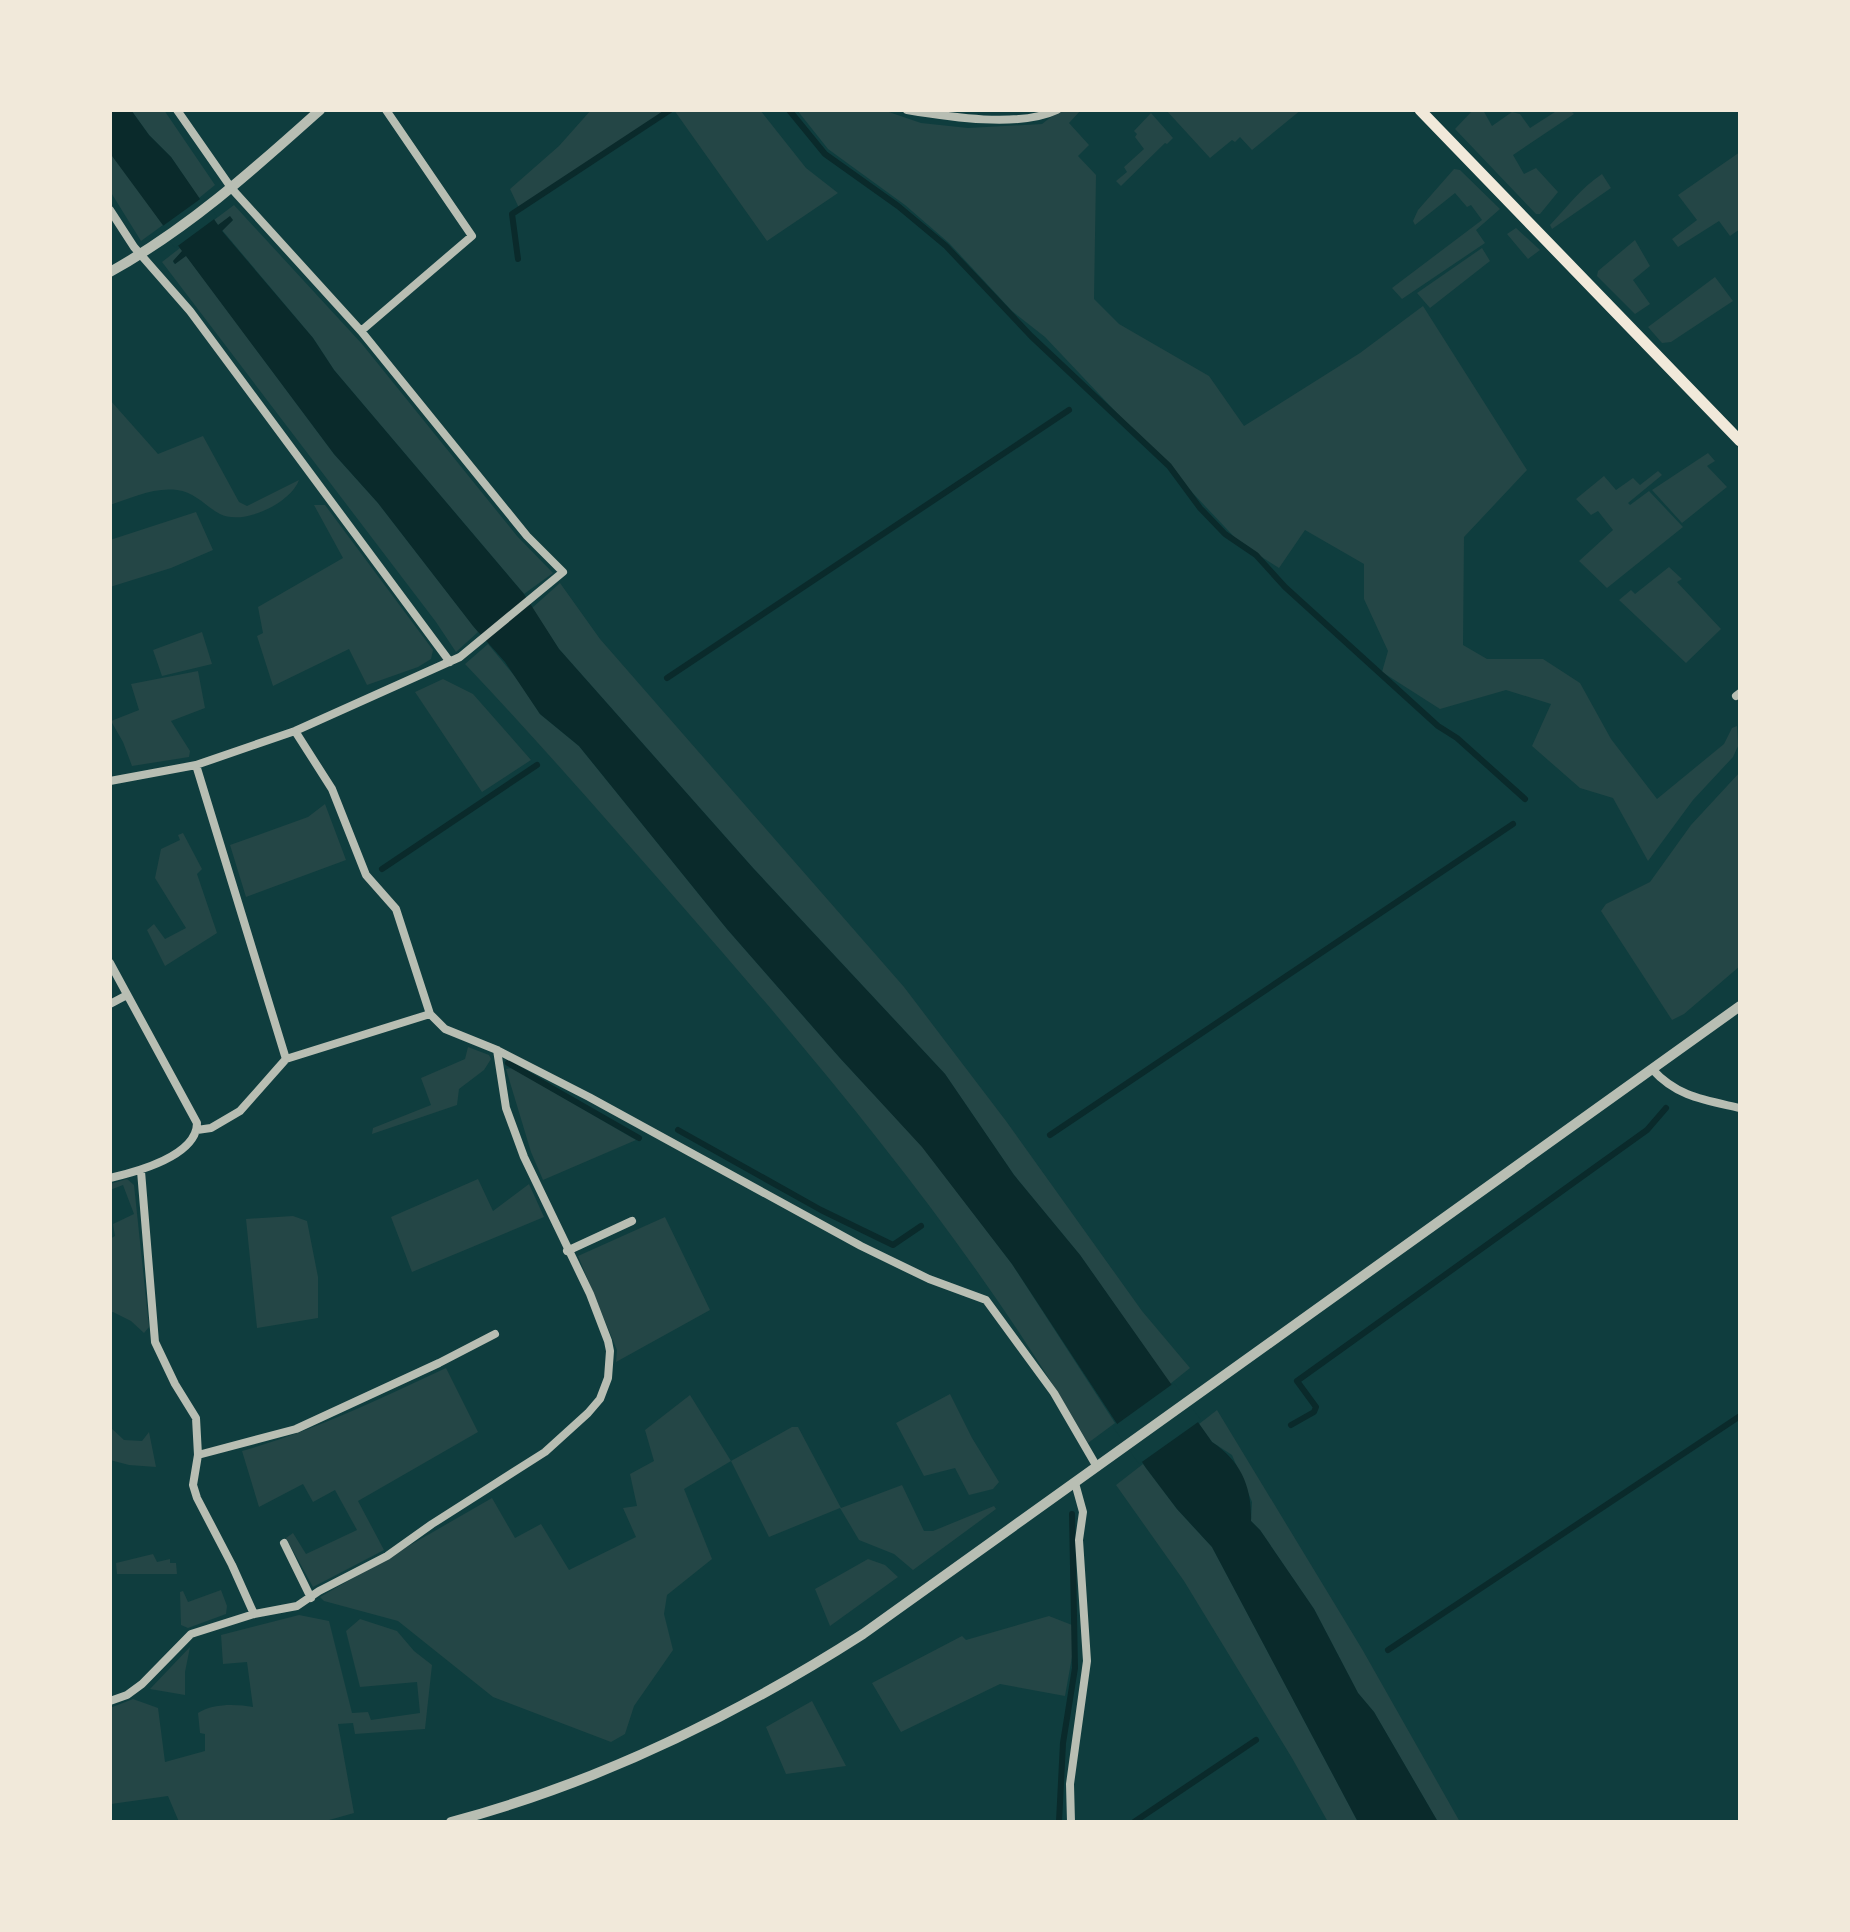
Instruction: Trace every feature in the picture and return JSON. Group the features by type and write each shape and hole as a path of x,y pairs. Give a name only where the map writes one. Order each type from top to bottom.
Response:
{"main road":[{"path":"1420,110 1740,441"}],"street":[{"path":"110,781 196,765 295,731 450,662 563,572 527,536 361,331 232,189 177,110"},
{"path":"110,272 146,252 221,198 320,110"},
{"path":"361,331 472,236 386,110"},
{"path":"907,110 1005,119 1038,116 1057,110"},
{"path":"110,210 146,252 450,662"},
{"path":"295,731 332,789 366,875 396,909 430,1014 445,1029 497,1050 589,1097 861,1246 929,1279 986,1300 1054,1393 1099,1465"},
{"path":"196,765 286,1059"},
{"path":"110,963 193,1112 197,1130 192,1141 178,1151 141,1171 110,1178"},
{"path":"110,1004 127,995"},
{"path":"451,1822 523,1801 579,1780 700,1728 765,1695 863,1634 1740,1006"},
{"path":"197,1130 211,1128 240,1111 286,1059 430,1014"},
{"path":"110,1701 127,1695 142,1684 191,1634 254,1614 297,1606 319,1591 387,1556 545,1452 597,1404 608,1378 610,1351 590,1294 524,1157 506,1108 497,1050"},
{"path":"1652,1069 1667,1086 1740,1108"},
{"path":"141,1171 155,1342 196,1418 198,1455 193,1485 197,1498 254,1614"},
{"path":"567,1251 632,1221"},
{"path":"198,1455 296,1429 495,1334"},
{"path":"1071,1822 1071,1771 1087,1661 1079,1540 1083,1512 1075,1483"},
{"path":"284,1543 311,1598"}],"shaded area":[{"path":"110,110 131,110 149,135 171,157 218,225 230,216 233,220 222,231 313,338 334,370 524,594 559,649 753,868 945,1074 1014,1175 1080,1255 1212,1442 1237,1466 1247,1486 1251,1521 1314,1609 1358,1693 1374,1712 1438,1822 1358,1822 1212,1547 1177,1509 1146,1468 1012,1264 922,1147 727,929 579,746 540,714 505,662 473,626 378,503 334,454 186,256 175,264 173,261 182,251 112,156"},
{"path":"131,110 164,110 215,185 199,198 171,157 149,135"},
{"path":"591,110 673,110 519,208 510,189 559,146"},
{"path":"674,110 760,110 806,168 838,193 767,241"},
{"path":"797,110 883,110 921,123 968,128 1042,124 1060,110 1081,110 1069,123 1089,145 1078,156 1096,175 1094,299 1119,324 1209,376 1244,426 1360,353 1423,306 1527,470 1464,537 1463,645 1487,659 1543,659 1580,683 1611,739 1657,799 1724,744 1732,728 1737,726 1738,746 1733,757 1693,800 1648,861 1613,798 1580,788 1532,746 1551,704 1506,690 1440,709 1382,672 1388,651 1364,599 1364,564 1305,530 1279,568 1241,544 1045,337 1012,311 949,243 905,205 828,149"},
{"path":"1166,110 1301,110 1252,150 1240,137 1210,158"},
{"path":"1473,110 1483,110 1492,126 1512,112 1520,114 1530,128 1558,110 1570,110 1574,114 1513,155 1524,174 1536,168 1558,192 1540,214 1536,214 1455,129"},
{"path":"1151,113 1173,138 1121,186 1116,181 1127,172 1124,167 1144,149 1134,131"},
{"path":"110,150 163,225 141,241 110,191"},
{"path":"1740,152 1740,229 1730,236 1719,221 1678,247 1672,239 1697,220 1678,195"},
{"path":"1454,169 1460,170 1500,209 1476,230 1485,243 1402,299 1392,288 1482,220 1471,205 1467,207 1455,193 1415,225 1413,221 1418,210"},
{"path":"1602,174 1611,188 1552,229 1550,225 1568,205"},
{"path":"234,205 362,344 517,536 553,573 524,594 334,370 313,338 222,230 233,220 218,225 214,220"},
{"path":"1516,228 1540,250 1528,259 1507,234"},
{"path":"1635,240 1650,266 1633,280 1650,304 1635,314 1597,276 1598,271"},
{"path":"180,248 183,251 173,262 175,264 186,255 334,454 378,503 478,632 456,652 162,262"},
{"path":"1482,248 1490,261 1430,308 1417,293"},
{"path":"1715,277 1733,301 1671,342 1662,343 1648,327"},
{"path":"110,400 158,454 203,436 239,502 247,506 299,480 287,497 277,504 241,517 220,514 195,496 168,489 110,505"},
{"path":"1708,453 1715,461 1707,466 1727,487 1682,523 1652,490"},
{"path":"1658,471 1662,475 1628,503 1630,505 1649,491 1683,527 1607,588 1579,561 1613,530 1598,511 1591,515 1576,499 1604,476 1616,490 1633,478 1640,485"},
{"path":"314,505 325,505 433,650 431,659 418,667 367,685 349,649 273,686 257,636 263,633 258,607 343,558"},
{"path":"196,512 213,550 171,568 110,587 110,540"},
{"path":"1669,567 1682,579 1677,582 1721,629 1686,663 1619,600 1631,590 1635,594"},
{"path":"560,583 600,639 904,987 1006,1121 1142,1311 1190,1368 1170,1384 1080,1255 1014,1175 945,1074 753,868 559,649 532,608"},
{"path":"202,632 212,664 162,676 153,650"},
{"path":"488,644 518,680 540,714 579,746 727,929 922,1146 1012,1264 1115,1423 1088,1443 998,1301 899,1166 793,1034 548,754 465,664"},
{"path":"198,671 205,708 171,721 190,751 189,757 132,766 111,721 139,710 131,684"},
{"path":"443,679 473,694 531,760 482,792 415,692"},
{"path":"1740,772 1740,966 1684,1014 1672,1020 1601,911 1606,904 1650,882 1691,825"},
{"path":"325,804 346,860 246,897 230,845 308,817"},
{"path":"183,833 202,869 197,874 217,933 165,966 147,930 154,924 165,939 186,928 155,878 161,849 180,840 178,835"},
{"path":"468,1047 489,1055 491,1059 484,1070 459,1089 457,1105 372,1134 373,1128 431,1105 421,1078 465,1059"},
{"path":"512,1068 636,1140 543,1180 531,1152 506,1069"},
{"path":"127,1179 134,1185 149,1327 144,1333 131,1321 110,1313 110,1239 115,1236 113,1224 134,1214 123,1185 110,1190 110,1184"},
{"path":"478,1179 493,1211 529,1184 544,1217 412,1272 391,1217"},
{"path":"293,1216 307,1221 318,1277 318,1318 257,1328 246,1219"},
{"path":"665,1217 710,1310 616,1362 617,1350 578,1256"},
{"path":"446,1368 478,1432 358,1501 384,1550 313,1587 286,1538 293,1533 306,1554 357,1530 335,1490 313,1502 303,1484 259,1507 242,1451 321,1424"},
{"path":"950,1394 999,1482 993,1489 969,1495 955,1468 924,1476 896,1423"},
{"path":"690,1395 731,1461 684,1489 712,1559 667,1595 664,1614 673,1650 634,1706 625,1734 611,1742 493,1697 398,1621 324,1601 320,1597 492,1498 515,1538 541,1524 569,1570 636,1537 623,1508 637,1506 630,1474 654,1461 645,1430"},
{"path":"1217,1410 1362,1649 1460,1822 1438,1822 1374,1712 1358,1693 1314,1609 1251,1521 1252,1502 1232,1455 1212,1442 1199,1424"},
{"path":"110,1427 124,1440 142,1441 149,1432 156,1467 110,1460"},
{"path":"792,1427 798,1427 841,1508 902,1485 924,1531 933,1531 994,1506 996,1509 913,1570 894,1554 859,1540 840,1508 769,1537 731,1461"},
{"path":"1143,1464 1177,1509 1212,1547 1358,1822 1328,1822 1184,1581 1116,1485"},
{"path":"153,1554 157,1562 170,1559 170,1563 176,1563 177,1574 117,1574 116,1563"},
{"path":"868,1559 885,1565 898,1577 830,1626 815,1589"},
{"path":"221,1590 227,1606 226,1614 188,1628 181,1625 180,1592 183,1591 188,1602"},
{"path":"299,1615 329,1621 352,1713 368,1712 371,1720 420,1713 417,1682 360,1687 346,1631 360,1619 397,1631 414,1651 432,1665 425,1729 355,1734 353,1723 338,1724 354,1813 322,1822 179,1822 168,1796 111,1804 110,1708 133,1699 158,1708 165,1762 205,1751 205,1734 200,1733 198,1713 218,1706 253,1707 247,1662 223,1664 221,1635"},
{"path":"1049,1616 1072,1625 1072,1657 1065,1696 1000,1684 901,1732 872,1683 962,1636 966,1640"},
{"path":"190,1647 185,1695 150,1689"},
{"path":"812,1701 846,1766 786,1774 766,1727"}],"pier":[{"path":"203,197 217,217 175,248 160,228"},
{"path":"1174,1383 1201,1420 1139,1464 1113,1427"}],"waterway":[{"path":"518,259 512,214 670,110"},
{"path":"789,110 825,154 898,206 946,246 1031,336 1169,466 1200,508 1225,534 1256,555 1285,587 1438,726 1457,738 1525,799"},
{"path":"667,678 1069,410"},
{"path":"382,869 537,765"},
{"path":"1050,1135 1513,824"},
{"path":"508,1063 639,1138"},
{"path":"1291,1425 1314,1412 1316,1407 1297,1381 1647,1130 1666,1108"},
{"path":"678,1130 821,1210 893,1245 921,1226"},
{"path":"1388,1650 1740,1416"},
{"path":"1059,1822 1063,1743 1075,1668 1072,1514"},
{"path":"1134,1822 1256,1740"}]}
